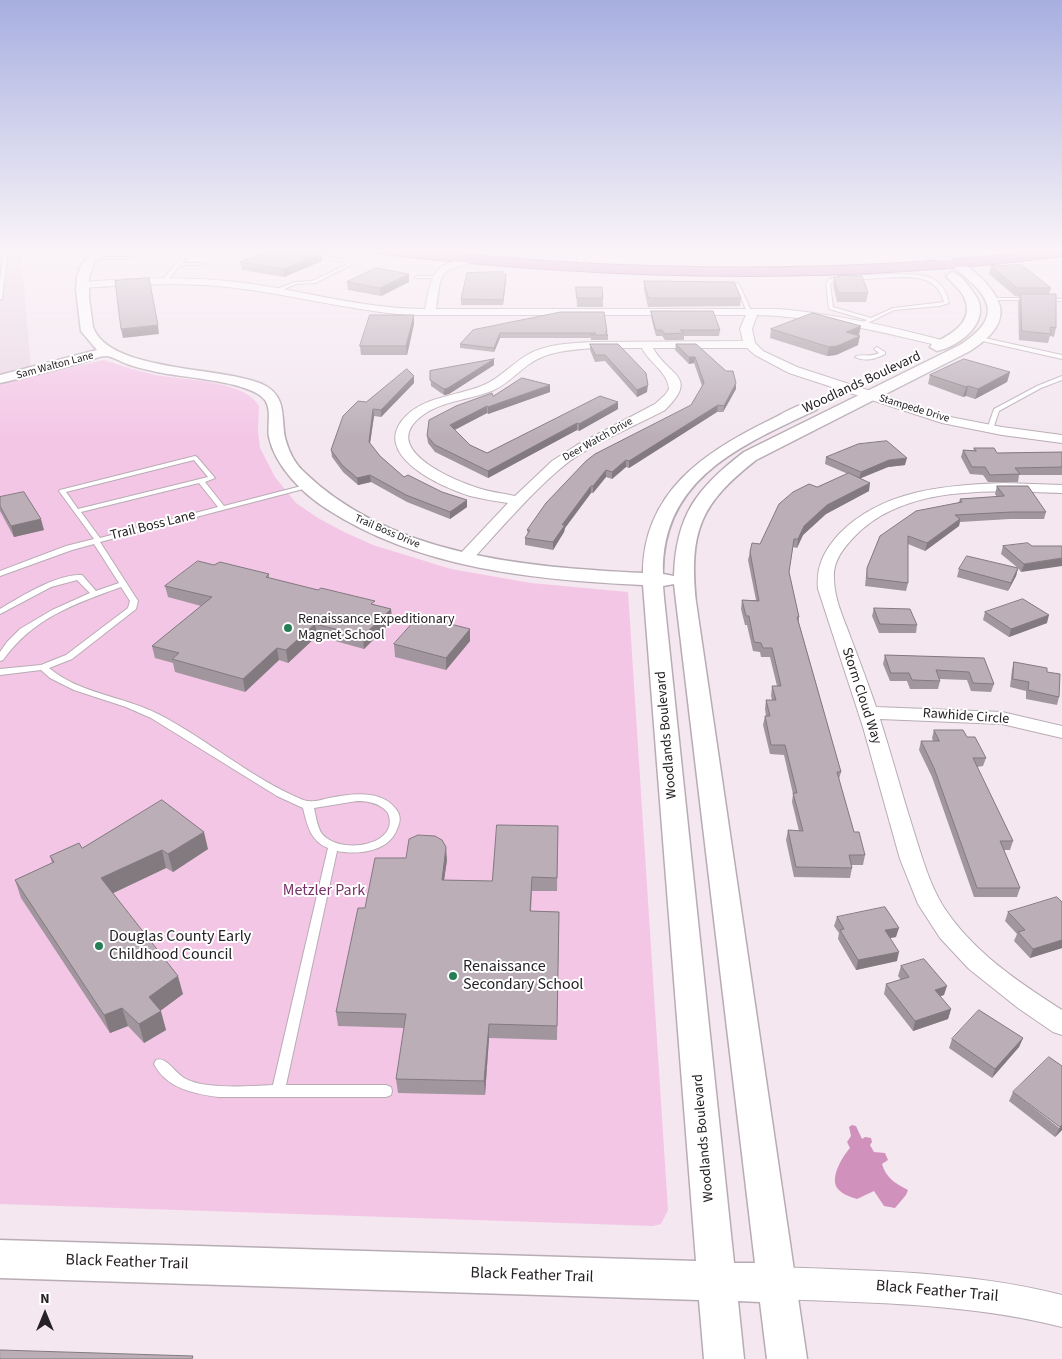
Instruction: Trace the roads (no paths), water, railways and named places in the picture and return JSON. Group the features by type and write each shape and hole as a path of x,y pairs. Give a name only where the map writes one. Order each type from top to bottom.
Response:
{"street":[{"name":"Trail Boss Drive","path":"85,312 87,331 95,342 109,351 136,362 236,381 260,388 266,392 275,403 277,435 280,447 295,473 345,514 368,526 400,539 465,558 505,566 551,572 683,580"},
{"path":"752,312 746,329 750,344 760,353 793,370 851,389"},
{"path":"761,312 816,315 867,321 945,344"},
{"path":"973,312 969,325 972,335 980,339"},
{"name":"Woodlands Boulevard","path":"787,1359 683,580 686,534 702,502 724,476 764,447 869,388 980,339 994,320 995,312"},
{"name":"Woodlands Boulevard","path":"910,360 945,344 969,325"},
{"path":"518,501 473,492 412,460 404,452 401,443 403,427 419,412 432,404 490,386 535,354 576,346 750,344"},
{"name":"Deer Watch Drive","path":"465,558 518,501 568,456 669,401 674,393 674,380 669,372 648,354 646,345"},
{"name":"Sam Walton Lane","path":"0,379 109,351"},
{"name":"Woodlands Boulevard","path":"724,1359 653,579 654,548 662,520 676,496 698,472 716,457 744,440 851,389 869,388"},
{"name":"Stampede Drive","path":"869,388 947,420 990,429 1062,439"},
{"name":"Storm Cloud Way","path":"1062,489 986,488 932,493 889,506 866,518 849,532 836,547 826,565 826,583 830,604 868,713 910,854 922,886 935,912 954,940 976,962 1000,982 1062,1024"},
{"name":"Rawhide Circle","path":"868,713 968,715 1002,718 1062,732"},
{"name":"Black Feather Trail","path":"0,1259 906,1288 979,1294 1035,1303 1062,1311"}],"lane":[{"path":"852,312 867,321 886,312"},
{"path":"980,339 1062,357"},
{"path":"858,357 873,358 882,353 877,349"},
{"path":"990,429 996,410 1039,387 1062,378"},
{"path":"0,672 43,667 69,657 132,609 134,601 97,540 62,490 195,458 212,478 77,511"},
{"path":"201,482 222,508"},
{"name":"Trail Boss Lane","path":"0,574 41,557 97,540 309,486"},
{"path":"0,612 38,590 68,578 79,577 95,594"},
{"path":"0,658 15,640 46,616 95,594 123,584"},
{"path":"43,667 63,684 141,709 164,720 284,796 308,806 365,797 381,801 392,810 395,820 391,832 380,842 367,848 351,850 333,847 320,838 314,830 308,806"},
{"path":"278,1091 333,847"},
{"path":"160,1064 171,1076 184,1084 213,1091 386,1091"}],"place":[{"name":"Renaissance Expeditionary Magnet School","path":"288,628"},
{"name":"Douglas County Early Childhood Council","path":"99,946"},
{"name":"Renaissance Secondary School","path":"453,976"}],"park label":[{"name":"Metzler Park","path":"324,891"}]}
